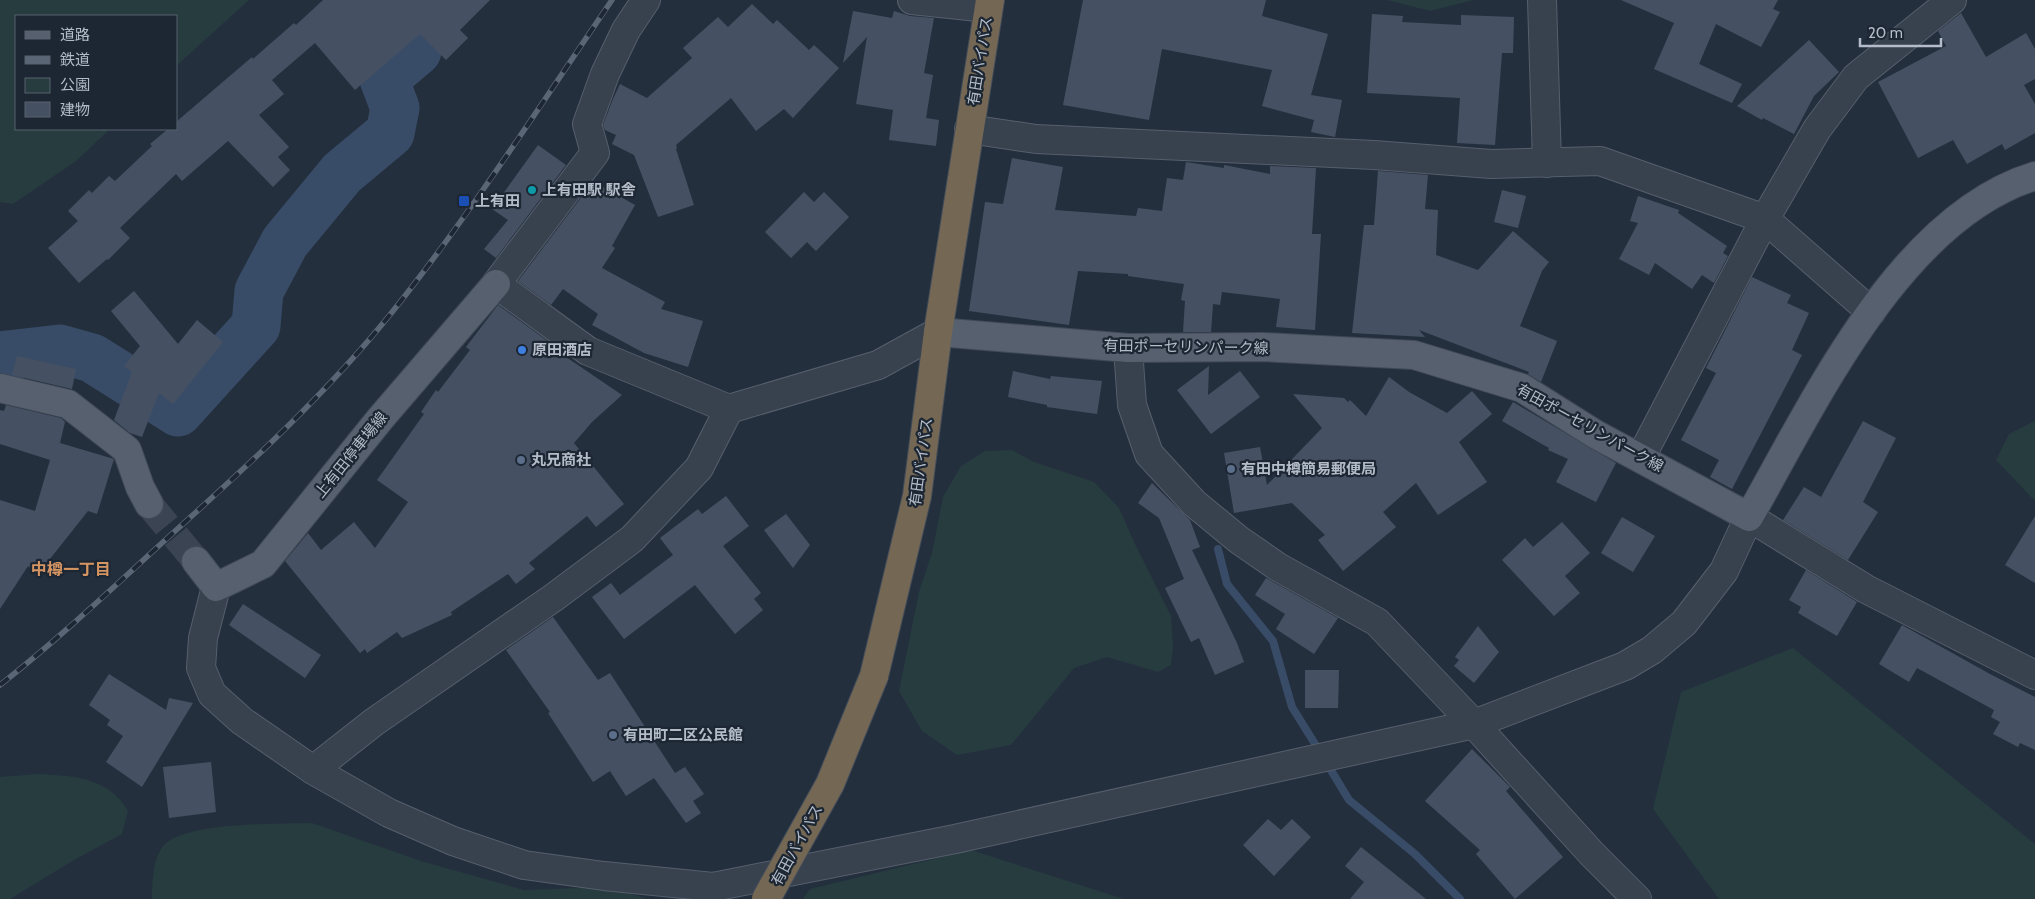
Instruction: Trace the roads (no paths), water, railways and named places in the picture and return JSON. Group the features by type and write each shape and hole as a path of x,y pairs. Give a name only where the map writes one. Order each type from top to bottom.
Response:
{"highway":[{"name":"有田バイパス","path":"766,899 793,854 830,784 874,676 917,496 938,332 989,4"}],"main road":[{"path":"1749,517 1840,357 1871,312 1925,245 1967,211 2012,182 2035,176"},
{"name":"上有田停車場線","path":"216,587 263,564 380,419 496,284"},
{"name":"有田ポーセリンパーク線","path":"938,332 1128,348 1263,347 1414,355 1522,388 1595,434 1641,457 1749,517"},
{"path":"0,388 68,404 127,450 140,488 149,504"},
{"path":"196,561 216,587"}],"street":[{"path":"646,0 626,30 609,65 587,124 595,153 496,284 588,351 729,409 878,364 938,332"},
{"path":"912,0 989,4"},
{"path":"1542,0 1547,163"},
{"path":"1641,457 1765,219 1817,129 1856,77 1952,0"},
{"path":"969,129 1036,139 1355,154 1491,164 1600,161 1765,219 1871,312"},
{"path":"1128,348 1132,405 1149,454 1188,496 1239,540 1278,567 1377,622 1474,724 1592,854 1637,899"},
{"path":"313,770 374,722 554,598 632,539 699,468 729,409"},
{"path":"216,587 203,638 202,660 202,668 212,694 242,721 313,770 398,817 453,841 524,865 604,876 713,887 955,840 1474,724 1625,666 1652,650 1684,623 1724,571 1749,517 1866,589 2035,675"}],"waterway":[{"path":"0,356 60,349 92,358 178,412 256,326 259,291 285,242 342,173 390,133 395,108 384,79 417,51"},
{"path":"1218,549 1227,584 1273,641 1292,707 1320,752"},
{"path":"1326,762 1349,800 1415,854 1460,899"}],"tunnel":[{"path":"149,504 196,561"}],"railway":[{"path":"0,685 67,629 232,480 288,426 368,341 451,235 612,0"}],"place":[{"name":"上有田駅 駅舎","path":"532,190"},
{"name":"上有田","path":"464,201"},
{"name":"原田酒店","path":"522,350"},
{"name":"丸兄商社","path":"521,460"},
{"name":"有田中樽簡易郵便局","path":"1231,469"},
{"name":"有田町二区公民館","path":"613,735"}],"district":[{"name":"中樽一丁目","path":"71,569"}]}
